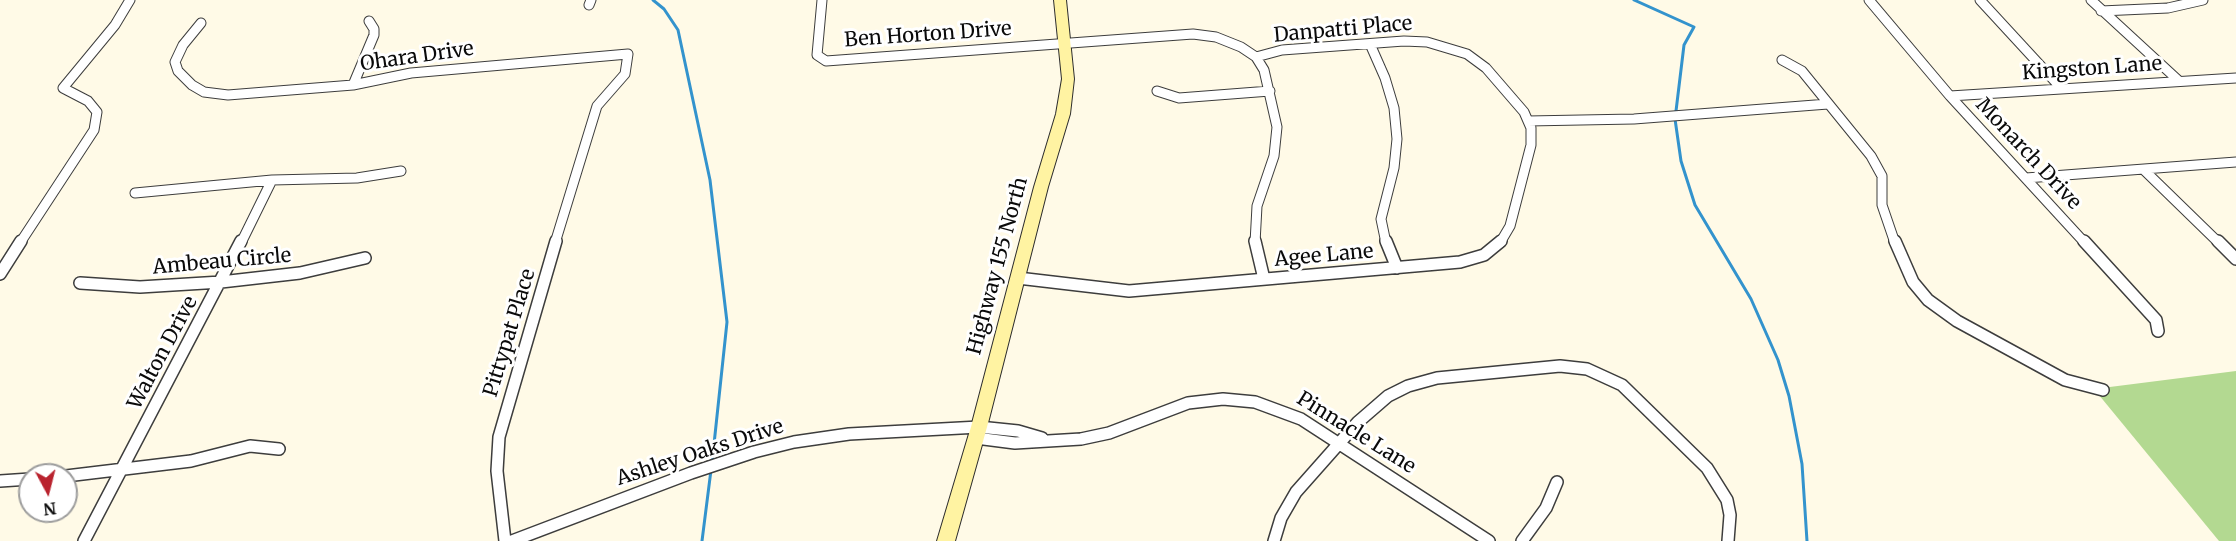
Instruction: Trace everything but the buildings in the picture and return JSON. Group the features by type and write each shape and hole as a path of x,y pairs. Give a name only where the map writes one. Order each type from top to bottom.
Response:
{"main road":[{"name":"Highway 155 North","path":"946,541 1066,102 1068,68 1063,41 1060,0"}],"street":[{"path":"0,274 94,130 97,112 88,101 63,87 115,24 130,0"},
{"name":"Ben Horton Drive","path":"822,0 817,55 826,61 1063,41"},
{"name":"Monarch Drive","path":"1869,0 1950,96 2156,320 2158,332"},
{"path":"1980,0 2062,89"},
{"path":"2091,0 2179,81"},
{"path":"2101,11 2168,8 2203,0"},
{"path":"353,85 374,35 374,29 369,21"},
{"name":"Ohara Drive","path":"201,23 183,45 175,62 178,71 192,85 204,92 228,94 353,85 411,73 628,54 625,74 597,106 586,140"},
{"name":"Danpatti Place","path":"1063,41 1194,34 1216,37 1241,47 1256,57 1282,50 1426,42 1467,54 1486,68 1508,92 1527,120"},
{"path":"1370,44 1385,78 1394,108 1397,139 1394,168 1381,219 1384,237 1397,268"},
{"path":"1256,57 1264,70 1277,127 1275,156 1257,207 1254,229 1255,250 1264,279"},
{"path":"1782,60 1802,71 1870,156 1882,176 1882,205 1899,254 1913,282 1928,300 1957,321 2065,380 2103,390"},
{"name":"Kingston Lane","path":"1950,96 2236,78"},
{"path":"1157,91 1179,98 1270,92"},
{"path":"1527,120 1634,119 1828,104"},
{"name":"Agee Lane","path":"1018,278 1129,291 1460,262 1484,255 1501,242 1510,226 1531,145 1531,128 1527,120"},
{"name":"Pittypat Place","path":"505,541 497,471 499,437 586,140"},
{"path":"2026,178 2236,162"},
{"path":"2144,170 2236,259"},
{"path":"135,193 272,180 357,178 401,171"},
{"name":"Walton Drive","path":"84,541 221,282 272,180"},
{"name":"Ambeau Circle","path":"80,283 140,287 221,282 300,273 365,258"},
{"path":"1274,541 1281,518 1290,500 1339,443 1380,401 1418,382 1444,377 1550,367 1587,369 1615,380 1635,395 1707,468 1728,500 1730,515 1728,541"},
{"name":"Pinnacle Lane","path":"977,433 1015,443 1099,436 1178,405 1223,399 1255,402 1284,411 1339,443 1489,541"},
{"name":"Ashley Oaks Drive","path":"513,541 669,481 764,450 849,434 977,433"},
{"path":"78,475 191,461 250,446 279,448"},
{"path":"0,481 18,479"},
{"path":"1522,541 1546,508 1557,482"}],"green space":[{"path":"2236,371 2236,541 2219,541 2094,389"}],"waterway":[{"path":"653,0 664,9 678,30 710,180 727,322 712,463"},
{"path":"1634,0 1694,27 1684,45 1676,111"},
{"path":"1675,119 1681,161 1695,205 1751,299 1778,360 1789,396 1802,464 1807,541"},
{"path":"702,541 711,470"}]}
